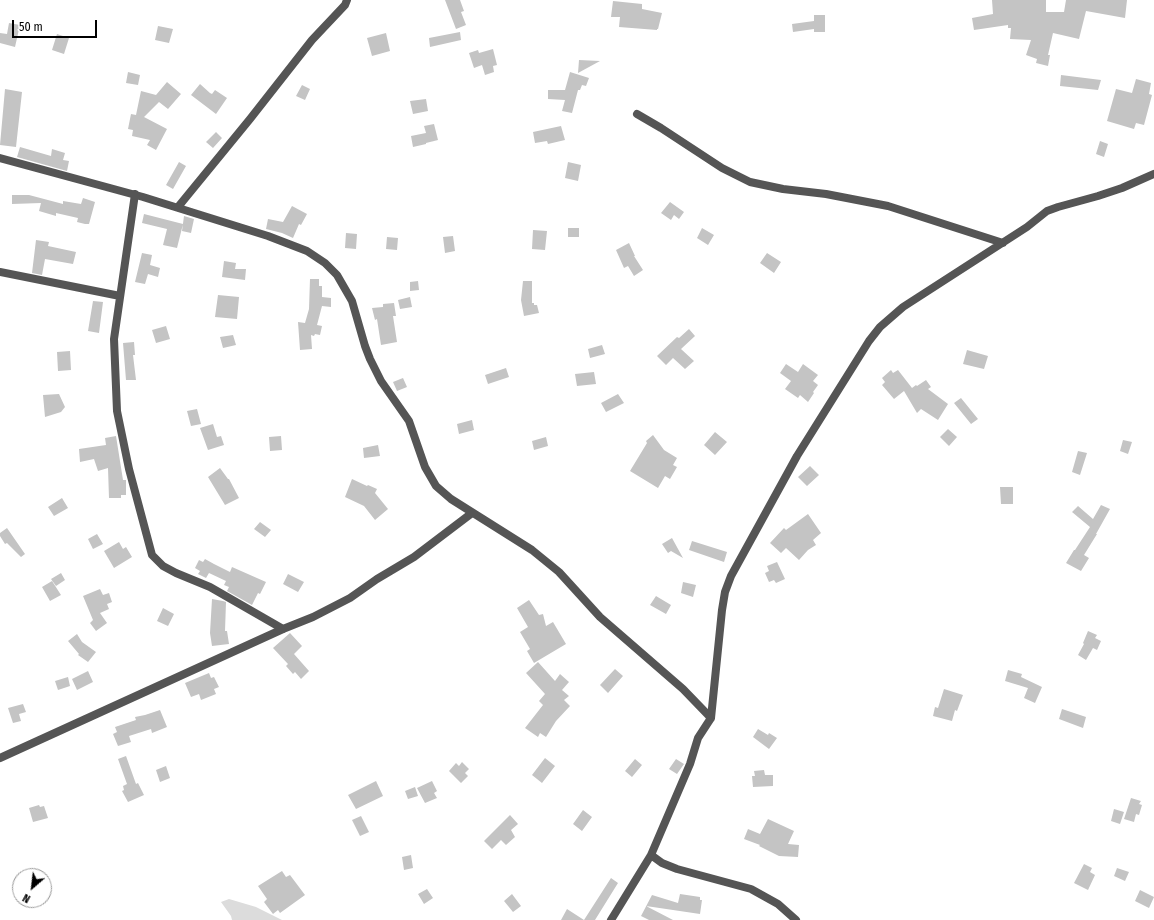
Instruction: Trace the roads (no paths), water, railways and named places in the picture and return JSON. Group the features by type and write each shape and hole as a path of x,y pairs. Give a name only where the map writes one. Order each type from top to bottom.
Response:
{"street":[{"path":"178,207 312,40 347,0"},
{"path":"637,114 722,168 750,182 783,189 826,194 888,206 1003,243"},
{"path":"0,158 178,207 268,236 307,251 317,257 329,267 341,281 352,301 370,359 382,381 408,421 425,467 436,486 451,499 472,513 532,550 559,572 600,617 683,689 711,718"},
{"path":"611,920 651,855 690,764 698,738 711,718 722,610 725,592 731,576 798,456 869,340 880,327 903,307 1027,227 1047,211 1058,206 1078,202 1122,188 1154,174"},
{"path":"135,194 114,339 117,411 129,469 152,556 163,566 210,587 283,629"},
{"path":"0,272 120,296"},
{"path":"0,758 283,629 313,617 350,598 377,579 414,557 472,513"},
{"path":"651,855 662,863 677,869 751,889 778,904 796,920"}]}
